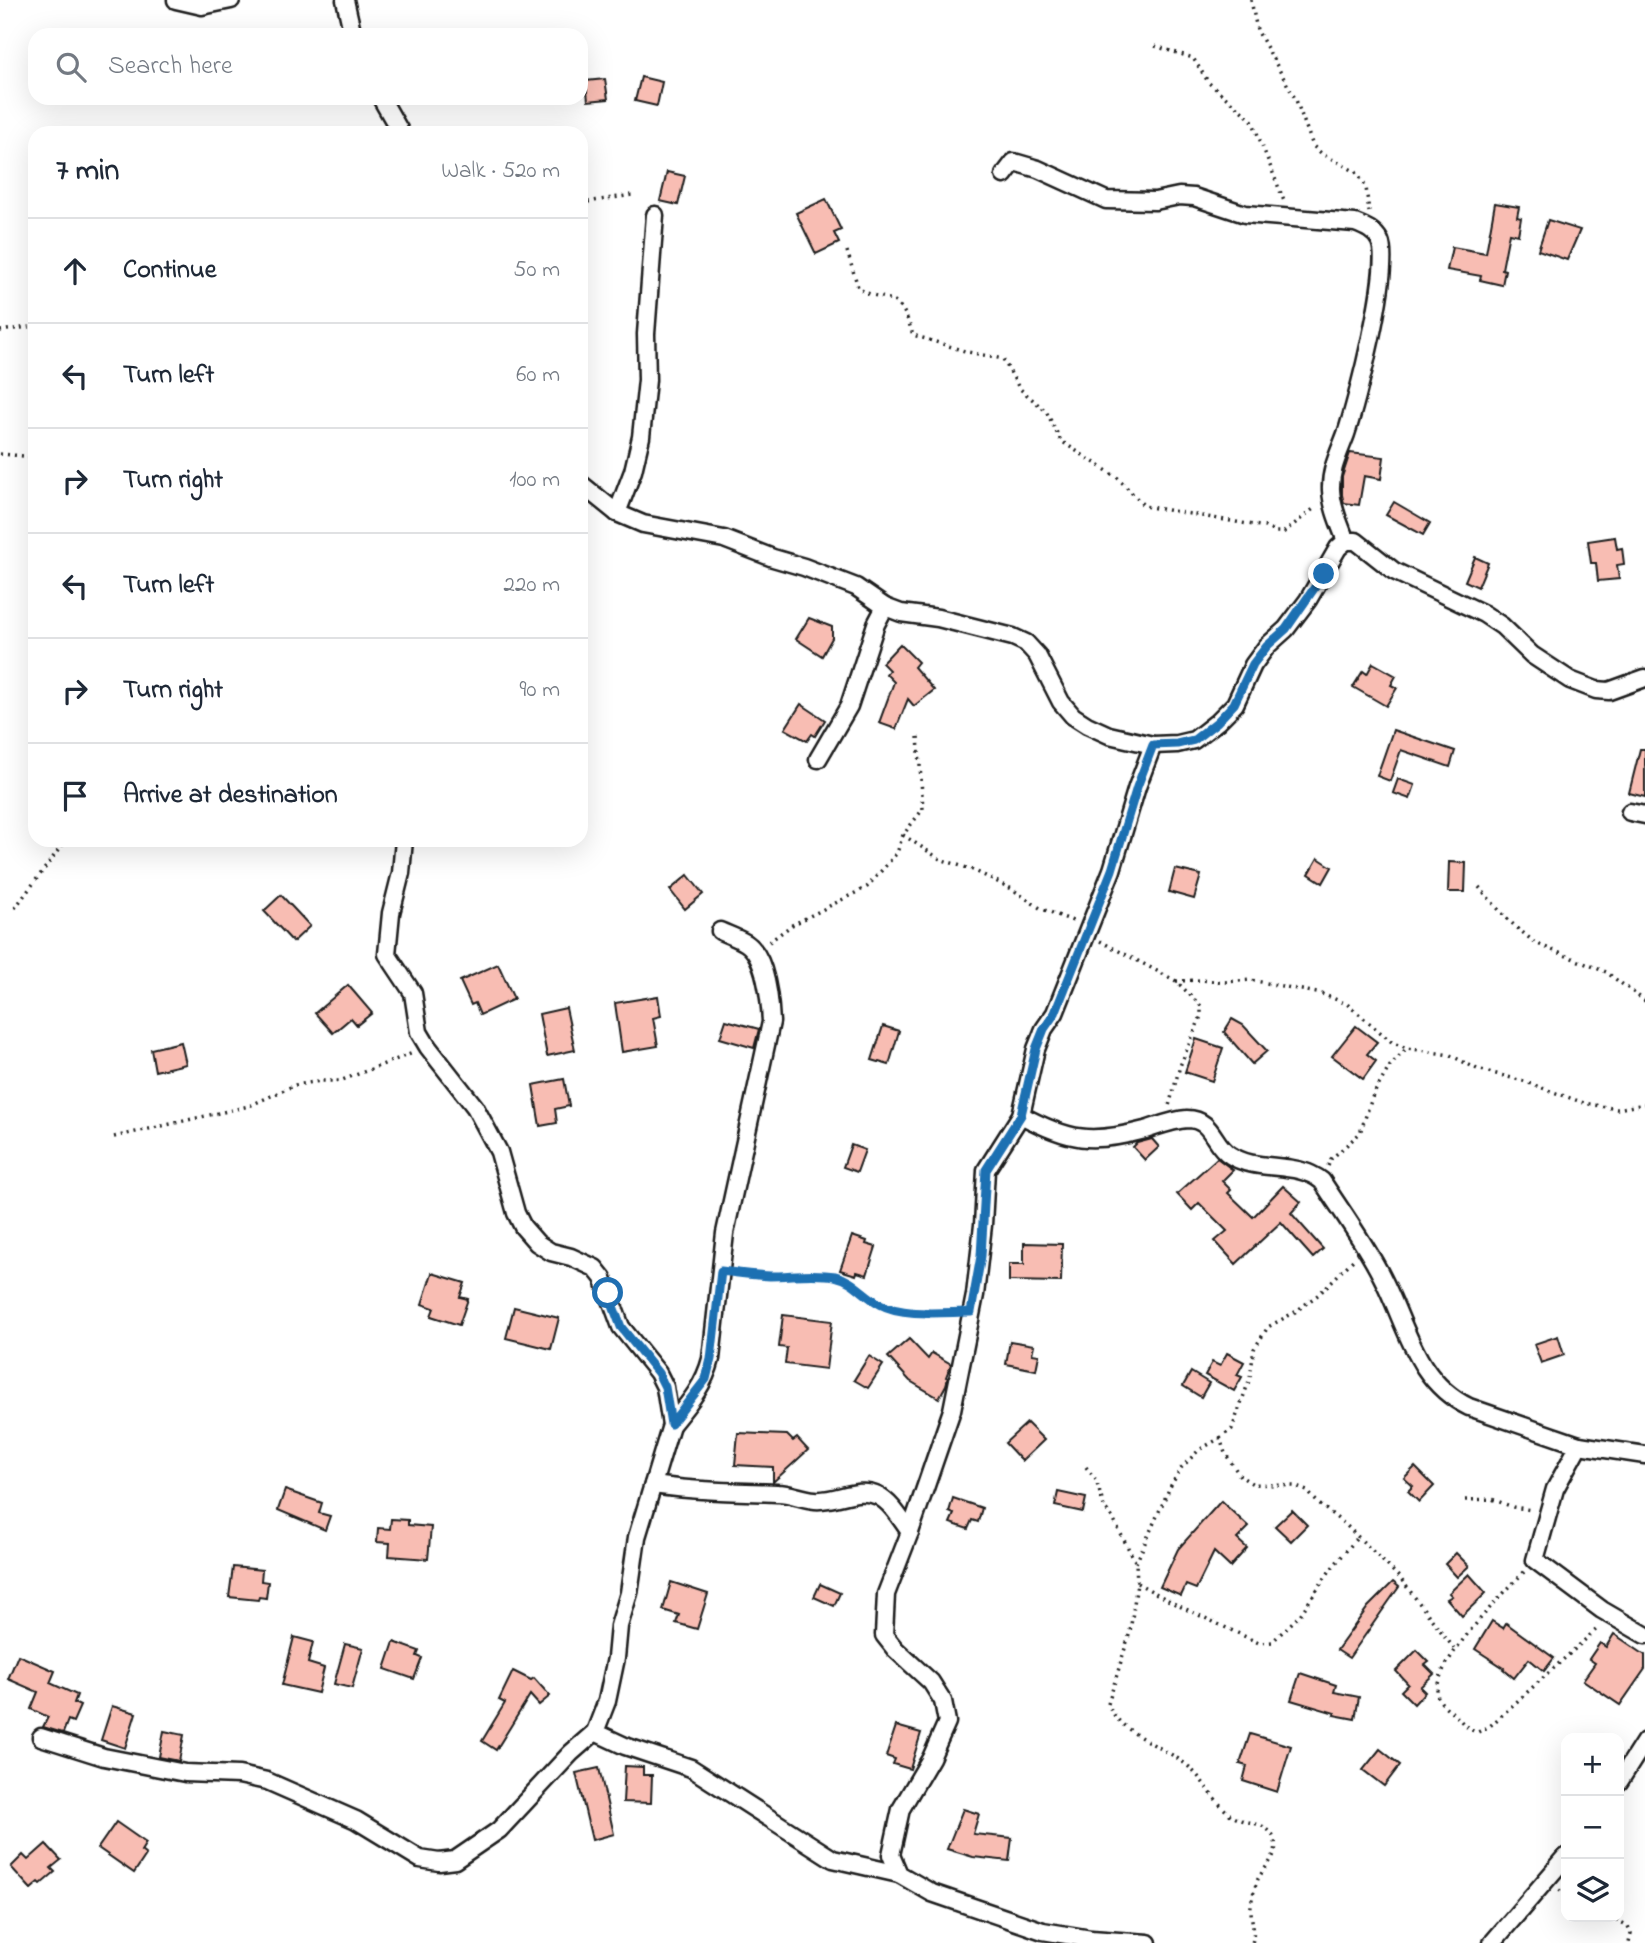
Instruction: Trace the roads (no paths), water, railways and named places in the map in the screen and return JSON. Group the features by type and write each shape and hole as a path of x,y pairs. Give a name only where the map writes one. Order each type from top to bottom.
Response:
{"street":[{"path":"176,0 202,6 231,0"},
{"path":"345,0 352,28"},
{"path":"385,105 397,126"},
{"path":"1004,175 1014,162 1038,169 1106,200 1155,201 1194,197 1245,214 1355,223 1369,228 1382,247 1380,287 1365,366 1346,434 1334,461 1331,489 1336,516 1346,541"},
{"path":"617,513 633,471 641,437 647,380 646,334 655,215"},
{"path":"588,490 617,513 643,524 724,539 856,587 885,607 901,613 939,618 1013,636 1026,643 1037,655 1061,702 1073,716 1110,735 1153,745 1194,740 1217,722 1234,704 1253,664 1300,610 1338,548 1346,541 1356,541 1394,571 1484,614 1502,626 1532,654 1570,680 1596,691 1609,691 1645,678"},
{"path":"818,759 849,706 876,624 885,607"},
{"path":"899,1874 891,1855 901,1810 931,1758 947,1722 943,1701 931,1682 895,1649 884,1635 886,1594 911,1532 952,1410 981,1256 986,1170 1021,1115 1036,1049 1044,1029 1055,1013 1112,870 1137,787 1153,745"},
{"path":"403,847 387,954 413,993 419,1032 475,1107 499,1152 516,1213 523,1227 537,1243 551,1252 572,1257 595,1268 603,1278 621,1327 658,1373 665,1387 671,1424"},
{"path":"41,1737 104,1757 185,1773 239,1775 267,1781 356,1820 420,1859 439,1862 455,1860 499,1830 571,1753 595,1732 607,1701 619,1626 629,1593 636,1537 671,1424 706,1379 711,1359 725,1233 771,1022 769,990 760,963 749,944 720,931"},
{"path":"1021,1115 1048,1130 1075,1138 1105,1139 1186,1119 1201,1122 1212,1131 1222,1149 1232,1156 1306,1170 1322,1181 1382,1277 1420,1364 1436,1384 1454,1400 1469,1408 1579,1445 1645,1455"},
{"path":"1579,1445 1555,1489 1535,1560 1614,1618 1645,1635"},
{"path":"653,1485 781,1493 814,1500 829,1500 864,1492 880,1497 889,1504 911,1532"},
{"path":"595,1732 625,1746 691,1768 833,1859 899,1874 932,1893 1043,1931 1091,1939 1148,1943"},
{"path":"1624,1774 1645,1741"},
{"path":"1492,1943 1564,1859"}]}
